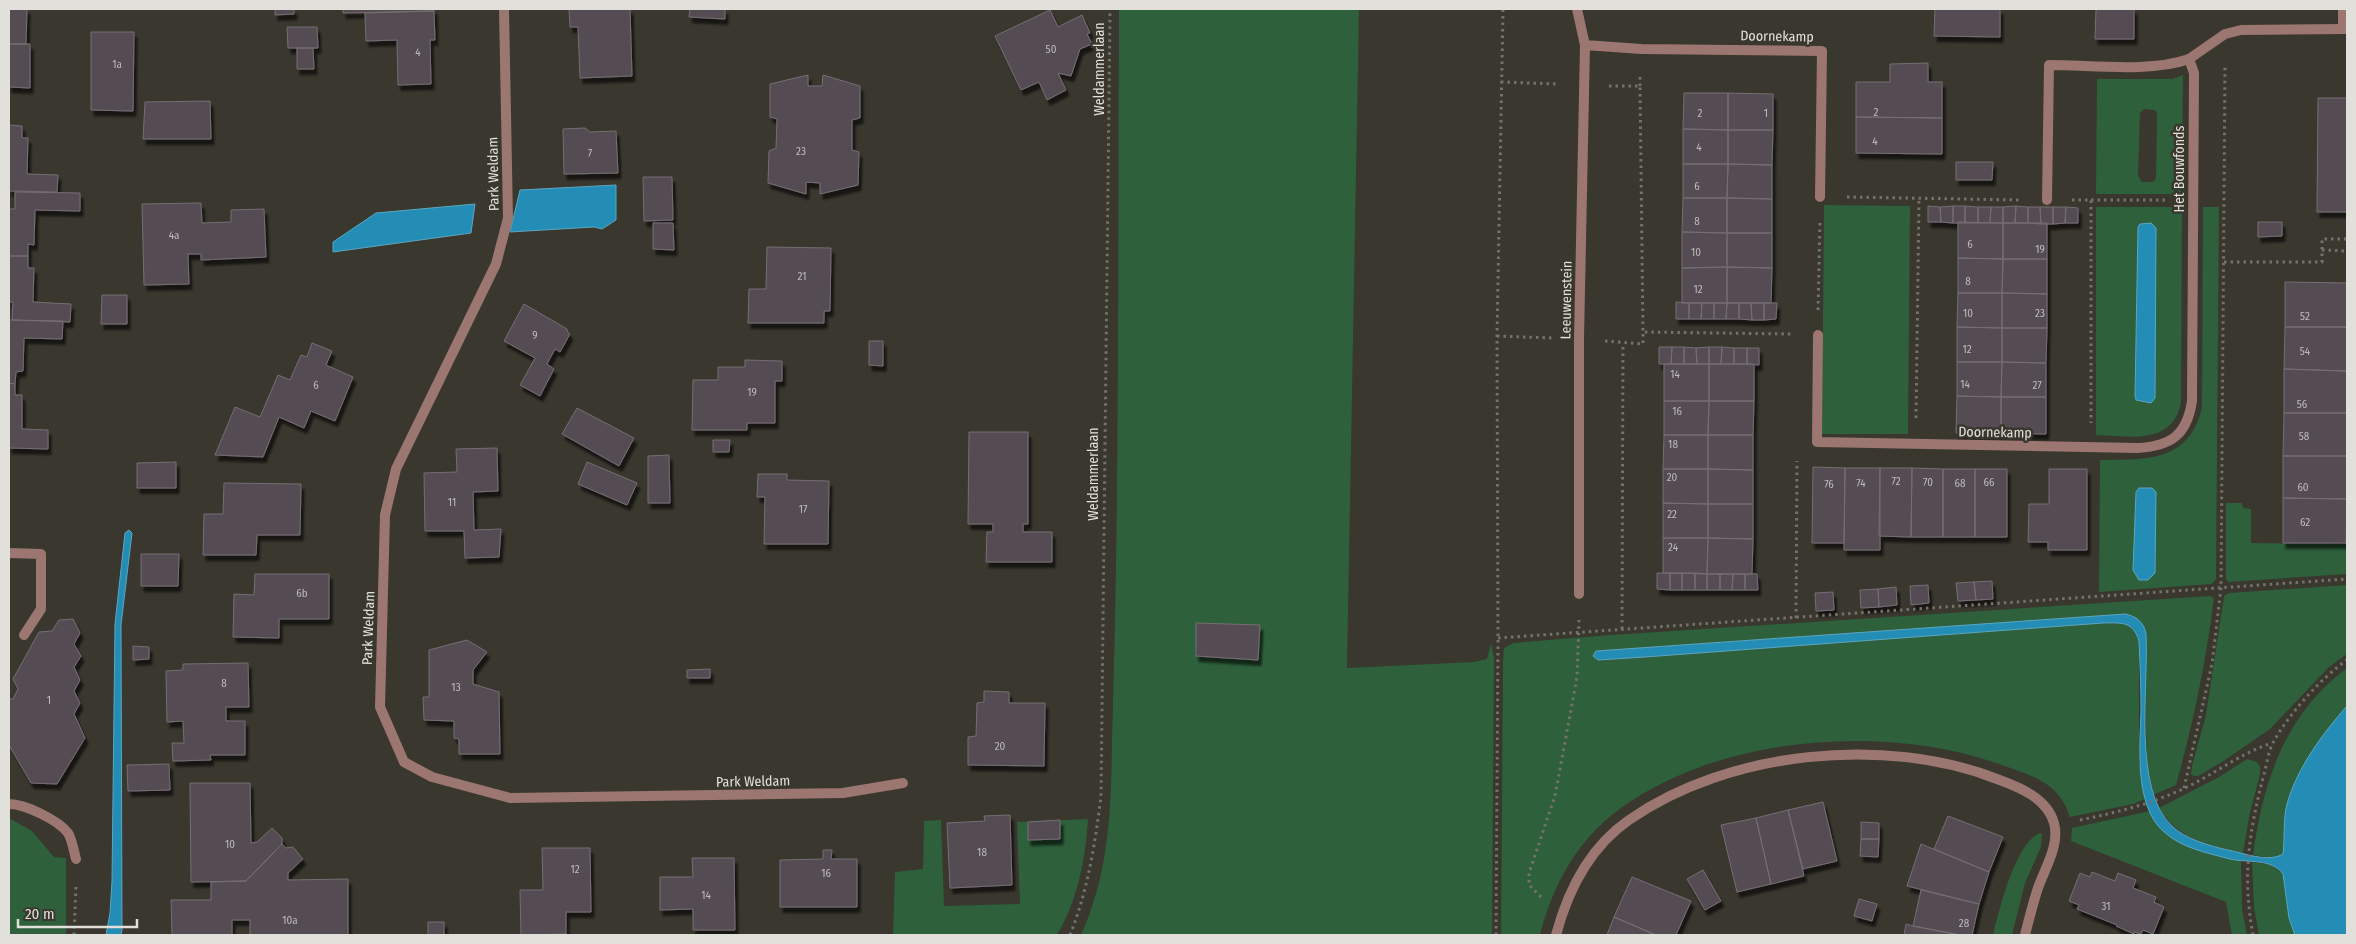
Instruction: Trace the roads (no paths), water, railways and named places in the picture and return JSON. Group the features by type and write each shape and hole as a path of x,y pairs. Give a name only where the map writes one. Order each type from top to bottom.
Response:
{"street":[{"name":"Park Weldam","path":"504,9 508,218 496,264 396,469 385,515 380,707 404,762 432,778 510,798 844,793 903,783"},
{"name":"Leeuwenstein","path":"1577,9 1585,46 1579,339 1579,594"},
{"path":"2047,200 2049,65 2156,66 2174,64 2189,59 2225,34 2241,30 2345,29 2343,9"},
{"name":"Doornekamp","path":"1585,46 1641,49 1822,51 1820,197"},
{"name":"Het Bouwfonds","path":"2171,441 2182,430 2190,417 2192,401 2194,73 2189,59"},
{"name":"Doornekamp","path":"1818,335 1816,442 2091,448 2156,447 2171,441"},
{"path":"9,553 41,554 41,609 24,635"},
{"path":"1556,935 1562,911 1586,864 1599,848 1629,820 1659,802 1739,770 1824,756 1866,755 1908,758 1988,775 2018,787 2044,804 2055,824 2054,847 2039,885 2025,935"},
{"path":"9,804 17,804 42,815 68,833 76,859"}],"water":[{"path":"616,185 616,220 602,229 594,227 510,232 520,190"},
{"path":"475,204 471,233 333,252 333,242 376,213"},
{"path":"2151,223 2156,228 2155,398 2151,403 2136,400 2135,396 2138,227 2140,224"},
{"path":"2139,488 2152,488 2156,492 2155,573 2148,580 2139,580 2133,570 2136,492"},
{"path":"129,530 132,533 121,625 122,930 121,935 106,935 110,913 112,881 115,624 125,533"},
{"path":"2125,614 2139,620 2146,634 2145,736 2151,788 2160,809 2172,826 2177,831 2198,841 2256,856 2270,858 2283,854 2287,804 2297,777 2312,752 2347,706 2347,935 2295,935 2289,918 2283,874 2278,869 2266,863 2230,859 2186,846 2170,837 2154,820 2147,806 2141,774 2139,641 2134,630 2126,624 2103,623 1598,660 1593,656 1596,651"}]}
